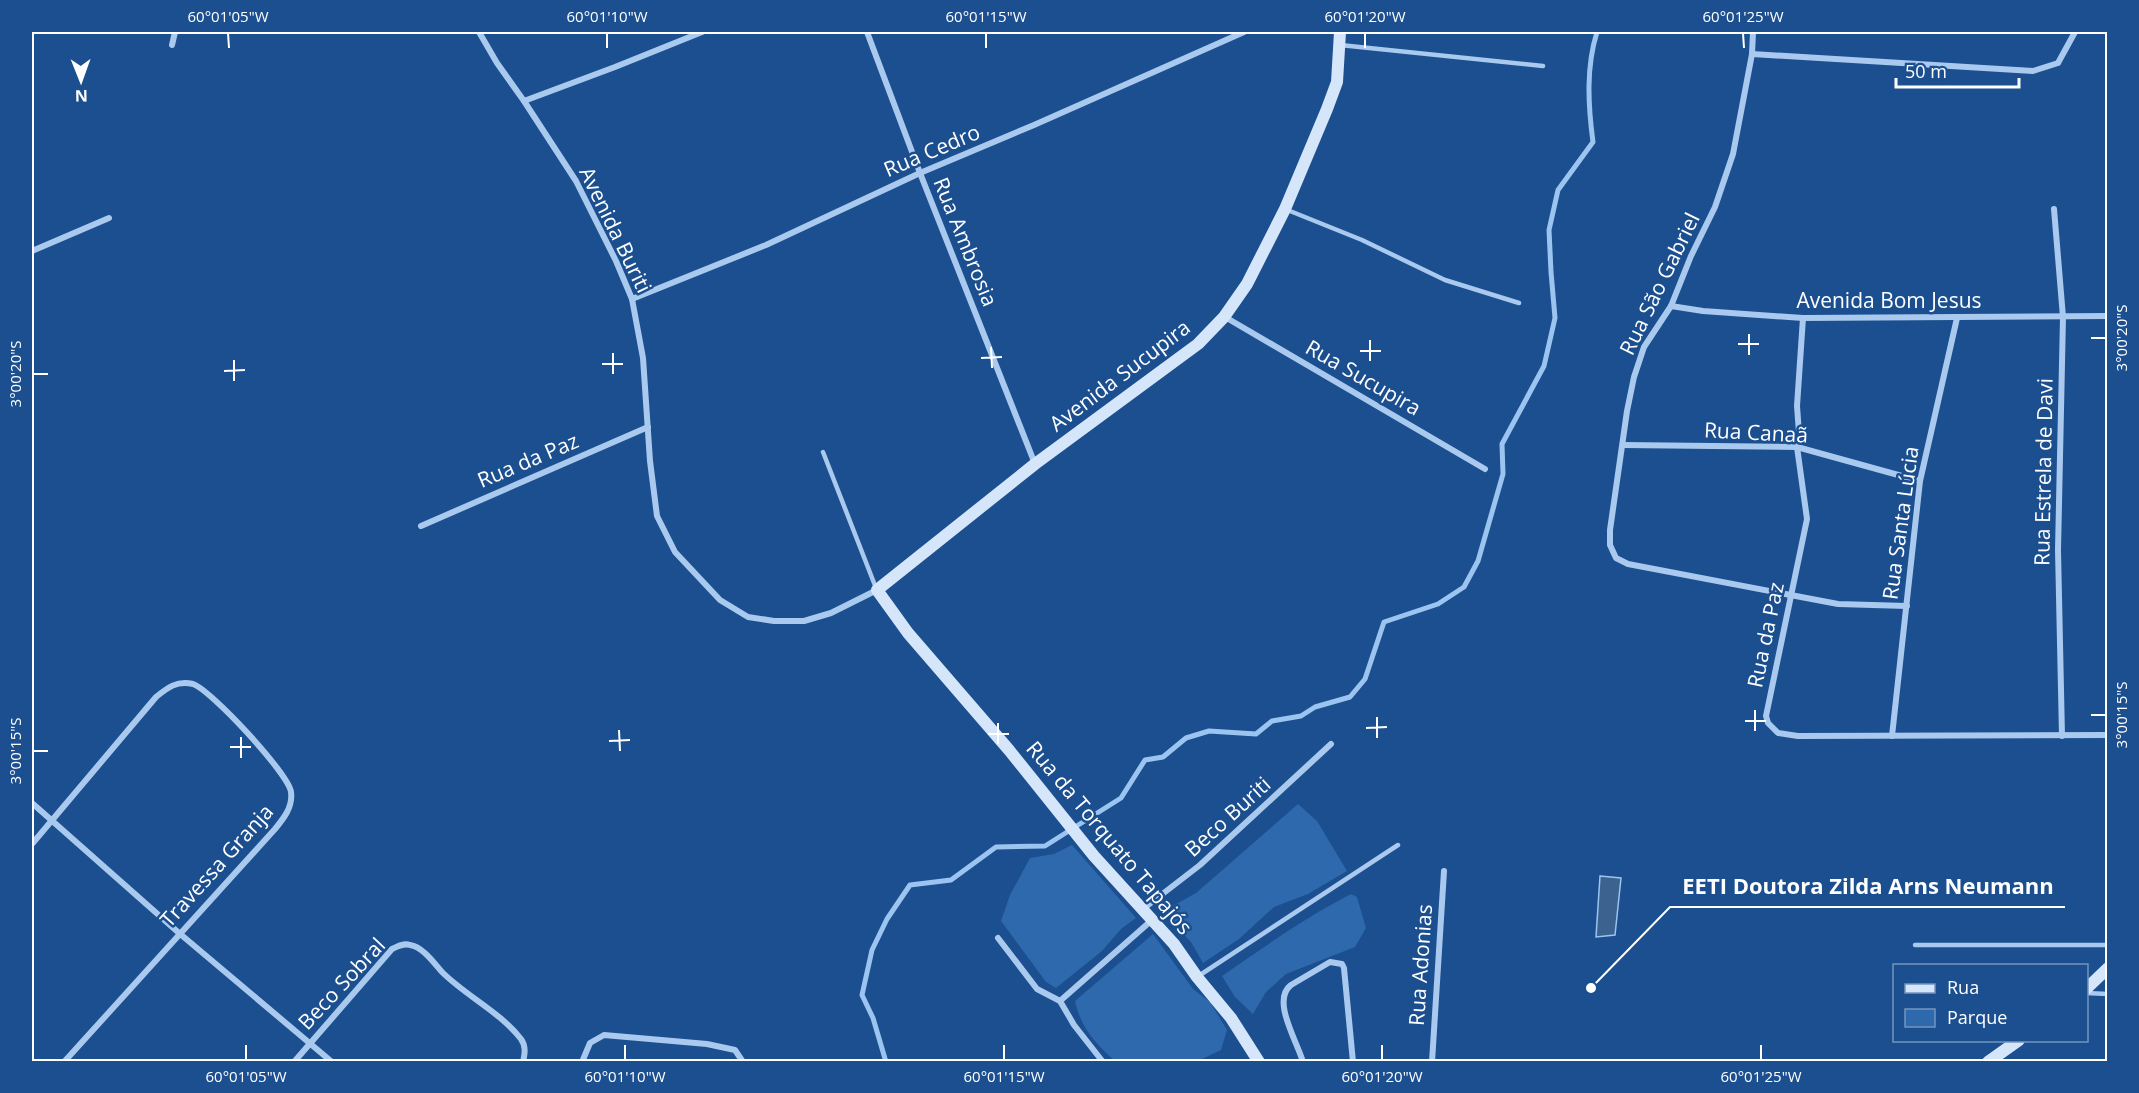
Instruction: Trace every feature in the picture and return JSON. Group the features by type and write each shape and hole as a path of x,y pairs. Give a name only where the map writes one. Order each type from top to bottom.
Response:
{"street":[{"path":"172,45 175,32"},
{"name":"Avenida Buriti","path":"479,32 497,63 525,101 576,181 616,261 632,299 643,358 657,516 675,552 720,600 748,617 774,621 804,621 831,613 877,590"},
{"path":"525,101 702,32"},
{"name":"Rua Ambrosia","path":"867,32 1035,464"},
{"name":"Rua Cedro","path":"632,299 766,245 920,173 1244,32"},
{"name":"Avenida Sucupira","path":"877,590 1035,464 1191,351 1224,316 1247,284 1285,209 1337,82 1340,32"},
{"name":"Rua São Gabriel","path":"1753,32 1752,54 1733,154 1715,207 1691,256 1671,306 1644,347 1627,411 1610,530 1610,545 1616,558 1628,564 1838,604 1906,606"},
{"path":"1752,54 2033,71 2058,63 2075,32"},
{"name":"Rua Estrela de Davi","path":"2054,208 2063,317 2058,550 2062,736"},
{"path":"32,251 109,218"},
{"name":"Avenida Bom Jesus","path":"1671,306 1703,311 1803,318 2108,316"},
{"name":"Rua Sucupira","path":"1224,316 1485,469"},
{"name":"Rua da Paz","path":"1803,318 1797,406 1799,433 1797,447 1807,519 1766,716 1768,723 1778,733 1786,736 2108,735"},
{"name":"Rua Santa Lúcia","path":"1892,736 1920,481 1957,318"},
{"name":"Rua da Paz","path":"421,526 648,427"},
{"name":"Rua Canaã","path":"1623,445 1797,447 1920,481"},
{"name":"Rua da Torquato Tapajós","path":"877,590 908,633 1010,750 1077,836 1174,944 1197,977 1232,1018 1259,1062"},
{"name":"Travessa Granja","path":"32,844 141,713 156,697 180,682 194,685 234,718 285,776 291,790 287,814 64,1062"},
{"name":"Beco Buriti","path":"1143,909 1200,865 1331,744"},
{"path":"32,803 179,933 332,1062"},
{"name":"Rua Adonias","path":"1432,1062 1444,872"},
{"path":"1060,1001 1153,920"},
{"path":"998,938 1036,989 1060,1001 1074,1025 1103,1062"},
{"name":"Beco Sobral","path":"294,1062 392,949 402,945 411,945 421,950 445,975 489,1008 520,1039 525,1046 523,1062"},
{"path":"1303,1062 1283,1010 1284,994 1286,989 1330,962 1342,964 1344,968 1353,1062"},
{"path":"2088,989 2108,968"},
{"path":"582,1062 590,1043 604,1035 707,1044 735,1050 743,1061"},
{"path":"1988,1062 2018,1042"}],"lane":[{"path":"1340,45 1543,66"},
{"path":"1285,209 1362,240 1445,280 1519,303"},
{"path":"823,452 877,590"},
{"path":"1197,977 1398,845"},
{"path":"1915,945 2108,945"},
{"path":"2088,991 2108,994"}],"green space":[{"path":"1298,804 1317,821 1347,871 1308,894 1274,907 1239,939 1203,963 1191,942 1162,912 1196,893"},
{"path":"1072,845 1136,918 1121,929 1102,951 1056,988 1046,982 1001,921 1010,895 1030,858 1054,854"},
{"path":"1351,894 1357,897 1366,928 1355,947 1286,974 1266,992 1253,1014 1235,997 1222,976 1301,922"},
{"path":"1153,934 1193,989 1210,1002 1227,1030 1221,1050 1198,1061 1115,1061 1090,1034 1078,1011 1075,1001"}],"shaded area":[{"path":"1600,876 1621,878 1615,935 1596,937"}],"waterway":[{"path":"886,1062 873,1018 862,995 872,950 887,919 910,885 951,880 996,847 1045,846 1121,798 1145,760 1163,757 1186,738 1209,731 1256,734 1272,721 1301,716 1315,707 1350,697 1365,679 1384,622 1438,604 1464,587 1478,561 1503,474 1502,444 1544,366 1555,318 1549,230 1558,190 1593,142 1589,86 1593,45 1597,32"}],"place":[{"name":"EETI Doutora Zilda Arns Neumann","path":"1591,988"}]}
